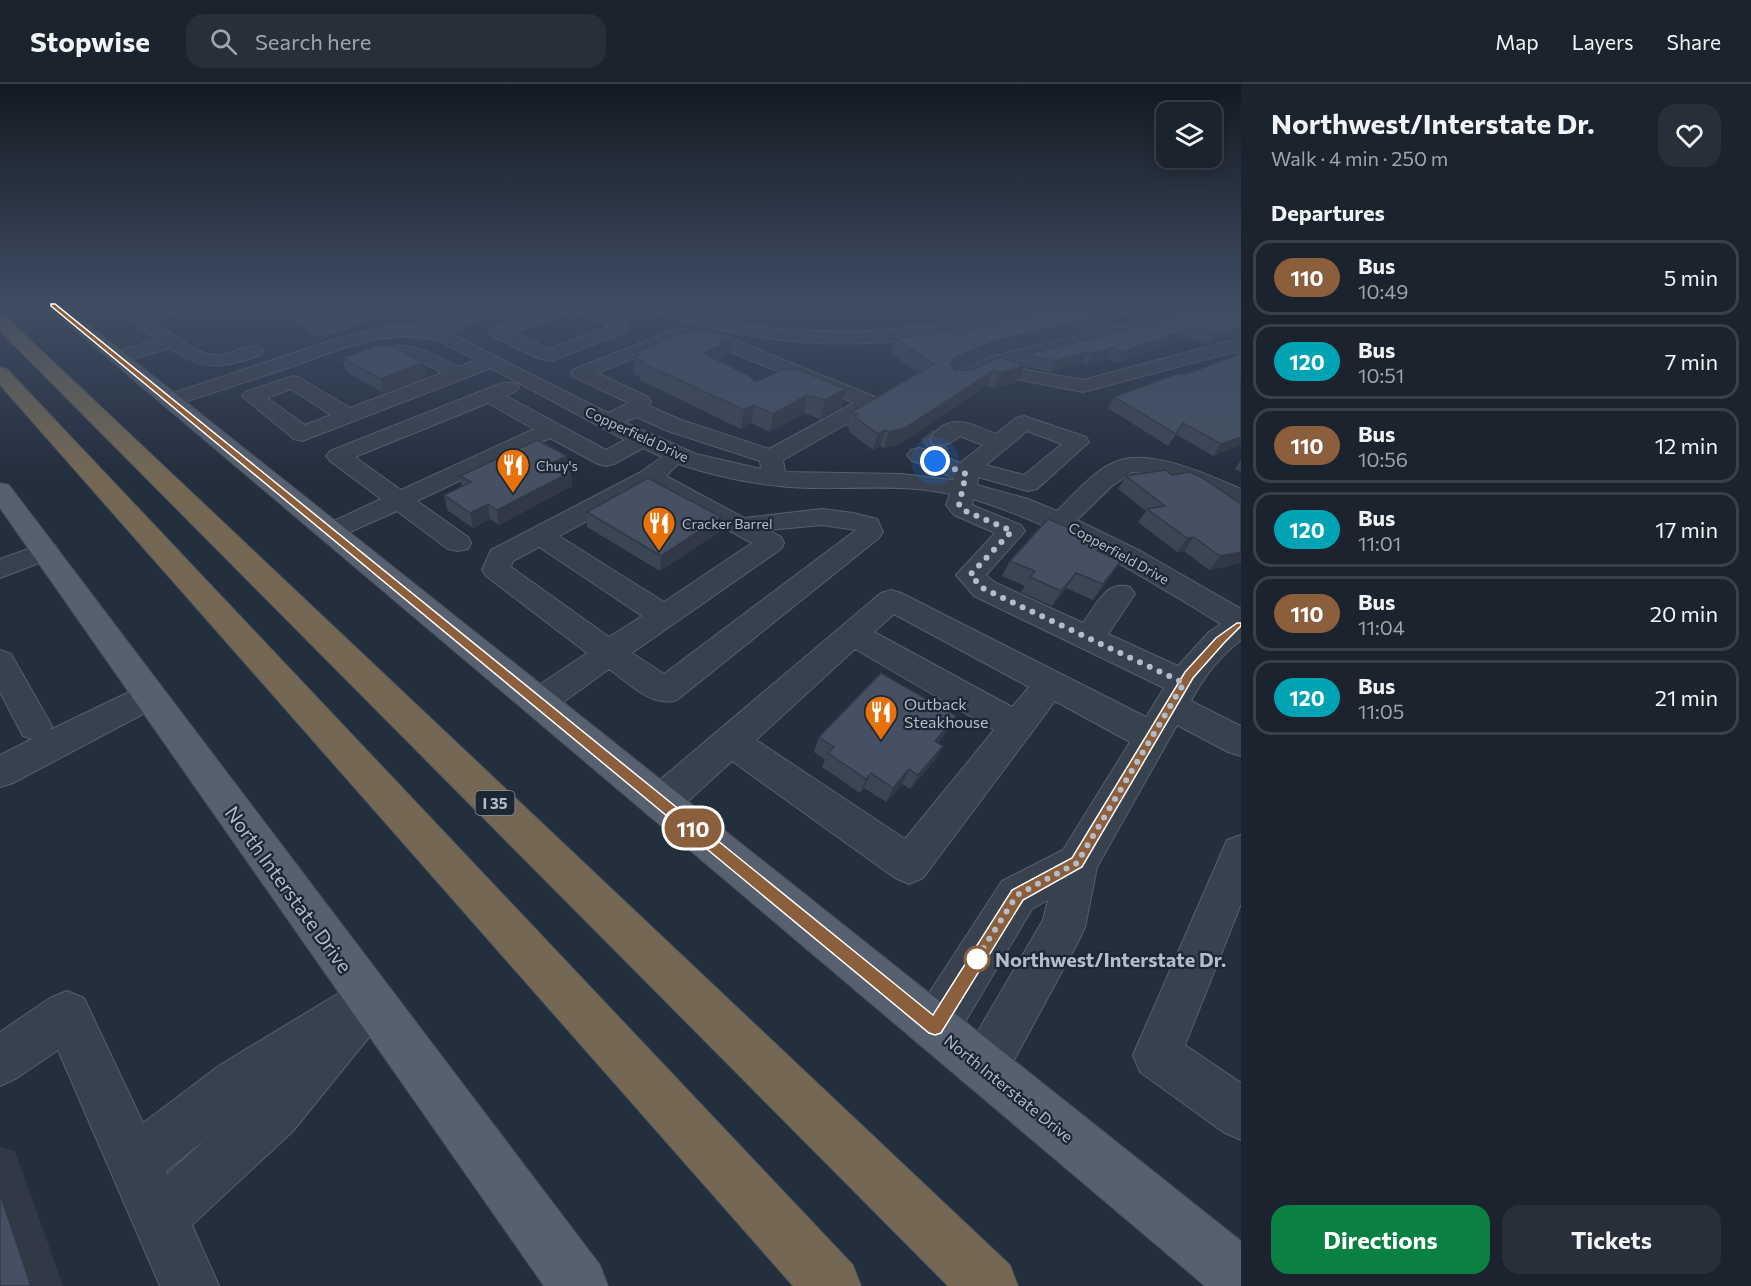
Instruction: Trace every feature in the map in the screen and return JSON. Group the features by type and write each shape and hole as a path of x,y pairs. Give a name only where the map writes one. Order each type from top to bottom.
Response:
{"highway":[{"name":"I 35","path":"41,361 989,1286"},
{"path":"0,373 832,1286"}],"main road":[{"name":"North Interstate Drive","path":"123,361 1241,1278"},
{"name":"North Interstate Drive","path":"0,490 579,1286"}],"street":[{"path":"204,361 215,364 238,361"},
{"name":"Copperfield Drive","path":"171,400 261,361"},
{"path":"274,361 293,382 349,417"},
{"path":"433,361 458,374"},
{"path":"315,375 252,396 302,434 458,374 485,361"},
{"name":"Copperfield Drive","path":"493,361 643,439 678,455 729,471 772,468 894,481 965,477 1007,500 1061,521 1109,546 1241,624"},
{"path":"608,422 637,409 641,401 581,373 610,361"},
{"path":"637,409 772,468 871,402 770,361"},
{"path":"957,379 972,370 1001,361"},
{"path":"997,362 1006,369 1023,375 1083,386 1178,361"},
{"path":"458,543 338,456 528,379"},
{"path":"489,395 606,459 643,439"},
{"path":"999,442 958,427 919,455 965,477 1028,484 1078,442 1024,423 999,442 965,477 959,505 963,510 1012,531 970,575 984,589 1089,638 1177,695 1241,742"},
{"path":"332,532 551,429"},
{"path":"678,455 650,477 501,556 496,570 664,691 870,532 868,525 839,518 811,518 741,526"},
{"path":"1061,521 1108,477 1128,465 1160,467 1216,486 1241,500"},
{"path":"539,702 771,543 650,477"},
{"path":"540,535 664,616"},
{"path":"0,569 45,551"},
{"path":"1089,638 1120,594"},
{"path":"660,801 891,600 1152,737"},
{"path":"984,1067 1063,927 1077,863 1177,695 1220,640 1241,624"},
{"path":"853,634 1017,726"},
{"path":"0,662 35,726"},
{"path":"730,741 909,865 1050,684"},
{"path":"0,772 148,696"},
{"path":"1241,853 1157,1055 1241,1114"},
{"path":"935,1027 1017,895 1077,863"},
{"path":"134,1162 238,1083 370,1000"},
{"path":"160,1218 275,1113 370,1000"},
{"path":"0,1061 67,1015 190,1286"}],"building":[{"path":"348,361 420,361 423,363 380,379"},
{"path":"719,361 756,382 786,368 791,370 794,368 846,389 825,400 807,395 773,414 754,405 744,410 640,362"},
{"path":"929,361 952,361 950,364 955,370 971,370 992,361 1011,361 1024,366 999,373 993,371 905,428 889,432 885,430 878,434 854,416 857,414 851,412 934,364"},
{"path":"1222,361 1241,361 1241,437 1221,444 1183,423 1176,434 1114,397 1179,373 1184,375"},
{"name":"Chuy's","path":"537,440 567,456 554,462 571,472 497,510 488,504 470,513 444,495 471,482 460,476"},
{"path":"1165,470 1172,475 1190,472 1241,504 1241,552 1220,556 1194,537 1187,538 1147,509 1165,506 1126,476"},
{"name":"Cracker Barrel","path":"648,478 721,517 661,556 587,512"},
{"path":"1048,519 1104,542 1097,551 1121,561 1103,584 1076,573 1061,591 1030,577 1035,571 1010,561"},
{"name":"Outback Steakhouse","path":"881,673 956,716 935,741 943,746 918,775 909,769 893,788 871,773 866,779 828,753 834,747 819,737"},
{"path":"0,1194 31,1286 0,1286"}],"tunnel":[{"path":"928,449 941,439"}],"bus line":[{"name":"110","path":"123,361 935,1027 1017,895 1077,863 1189,675 1220,640 1241,626"}],"place":[{"name":"Chuy's","path":"513,494"},
{"name":"Cracker Barrel","path":"659,552"},
{"name":"Outback Steakhouse","path":"881,741"},
{"name":"Northwest/Interstate Dr.","path":"977,959"}],"route":[{"path":"935,461 966,474 959,505 963,510 1012,531 970,575 984,589 1184,683 1077,863 1017,895 972,966 977,959"}]}
